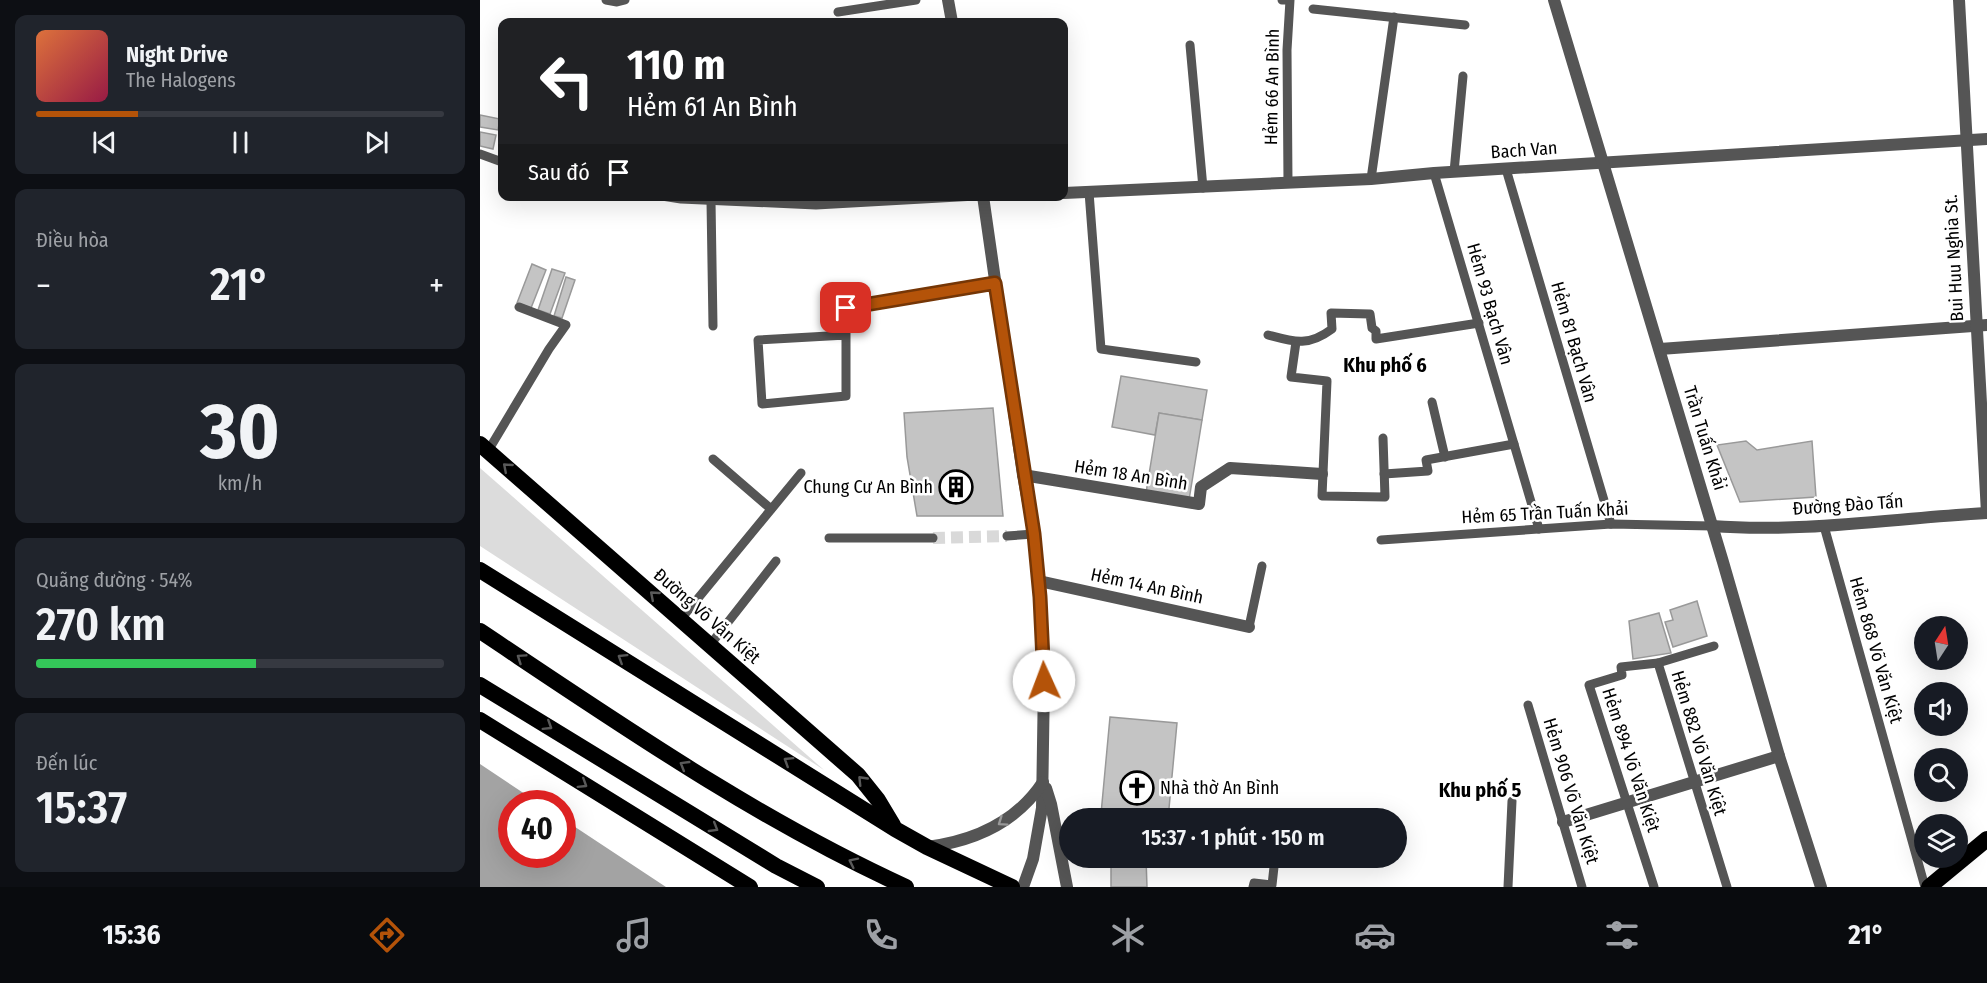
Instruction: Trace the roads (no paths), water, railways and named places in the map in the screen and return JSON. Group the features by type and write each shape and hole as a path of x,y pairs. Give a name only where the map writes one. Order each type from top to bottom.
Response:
{"highway":[{"name":"Đường Võ Văn Kiệt","path":"484,447 858,776 878,800 895,829"},
{"path":"480,570 895,829 927,847 1012,887"},
{"path":"480,631 668,756 751,806 852,862 906,887"},
{"path":"480,685 776,866 817,887"},
{"path":"480,692 509,701"},
{"path":"480,720 750,887"},
{"path":"1927,887 1987,839"}],"street":[{"path":"948,0 951,18"},
{"name":"Trần Tuấn Khải","path":"1554,0 1660,349 1779,756 1821,887"},
{"name":"Bui Huu Nghia St.","path":"1959,0 1966,140 1982,325 1987,513"},
{"name":"Bach Van","path":"1068,193 1371,179 1434,173 1987,139"},
{"path":"984,201 1023,475 1034,534 1039,581 1044,681 1044,782 1038,834 1033,859 1023,887"},
{"path":"1660,349 1982,325"},
{"name":"Hẻm 18 An Bình","path":"1023,475 1199,504 1201,487 1230,468 1322,474"},
{"name":"Đường Đào Tấn","path":"1712,526 1747,528 1824,526 1987,513"},
{"name":"Hẻm 14 An Bình","path":"1039,581 1248,627"},
{"path":"1563,822 1779,756"},
{"path":"927,847 956,843 988,832 1024,805 1044,782"},
{"path":"1044,782 1051,804 1067,887"}],"lane":[{"path":"606,0 617,2 625,0"},
{"path":"838,12 916,0"},
{"name":"Hẻm 66 An Bình","path":"1282,0 1290,0 1287,50 1288,183"},
{"path":"1313,9 1465,25"},
{"path":"1371,179 1394,17"},
{"path":"1190,45 1203,188"},
{"path":"1454,172 1463,76"},
{"path":"480,154 498,161"},
{"name":"Hẻm 81 Bạch Vân","path":"1506,169 1611,524"},
{"name":"Hẻm 93 Bạch Vân","path":"1434,173 1539,529"},
{"path":"1089,192 1101,349 1196,363"},
{"path":"713,326 711,201 816,205 887,201"},
{"path":"846,335 758,340 762,404 846,396 846,335 846,308 995,283"},
{"path":"484,447 566,325 519,307"},
{"path":"1268,335 1296,342 1318,339 1332,329 1331,313 1370,314 1372,328 1376,331 1376,339 1479,323"},
{"path":"1296,342 1291,377 1327,381 1322,496 1384,497 1383,438"},
{"path":"1432,402 1445,457"},
{"path":"1384,474 1428,471 1426,460 1514,444"},
{"path":"713,459 771,508"},
{"path":"681,620 801,473"},
{"name":"Hẻm 65 Trần Tuấn Khải","path":"1381,540 1611,524 1712,526"},
{"name":"Hẻm 868 Võ Văn Kiệt","path":"1824,526 1927,887"},
{"path":"1007,536 1034,534"},
{"path":"829,538 933,538"},
{"path":"710,645 776,561"},
{"path":"1248,627 1262,566"},
{"name":"Hẻm 882 Võ Văn Kiệt","path":"1714,646 1658,663 1727,887"},
{"name":"Hẻm 894 Võ Văn Kiệt","path":"1654,887 1589,685 1622,675 1621,667 1658,663"},
{"name":"Hẻm 906 Võ Văn Kiệt","path":"1528,705 1582,887"},
{"path":"1508,887 1512,801"},
{"path":"1254,887 1254,884 1272,885 1274,868"}],"tunnel":[{"path":"933,538 1007,536"}],"place":[{"name":"Chung Cư An Bình","path":"956,487"},
{"name":"Nhà thờ An Bình","path":"1137,788"}],"district":[{"name":"Khu phố 6","path":"1385,365"},
{"name":"Khu phố 5","path":"1480,790"}]}
